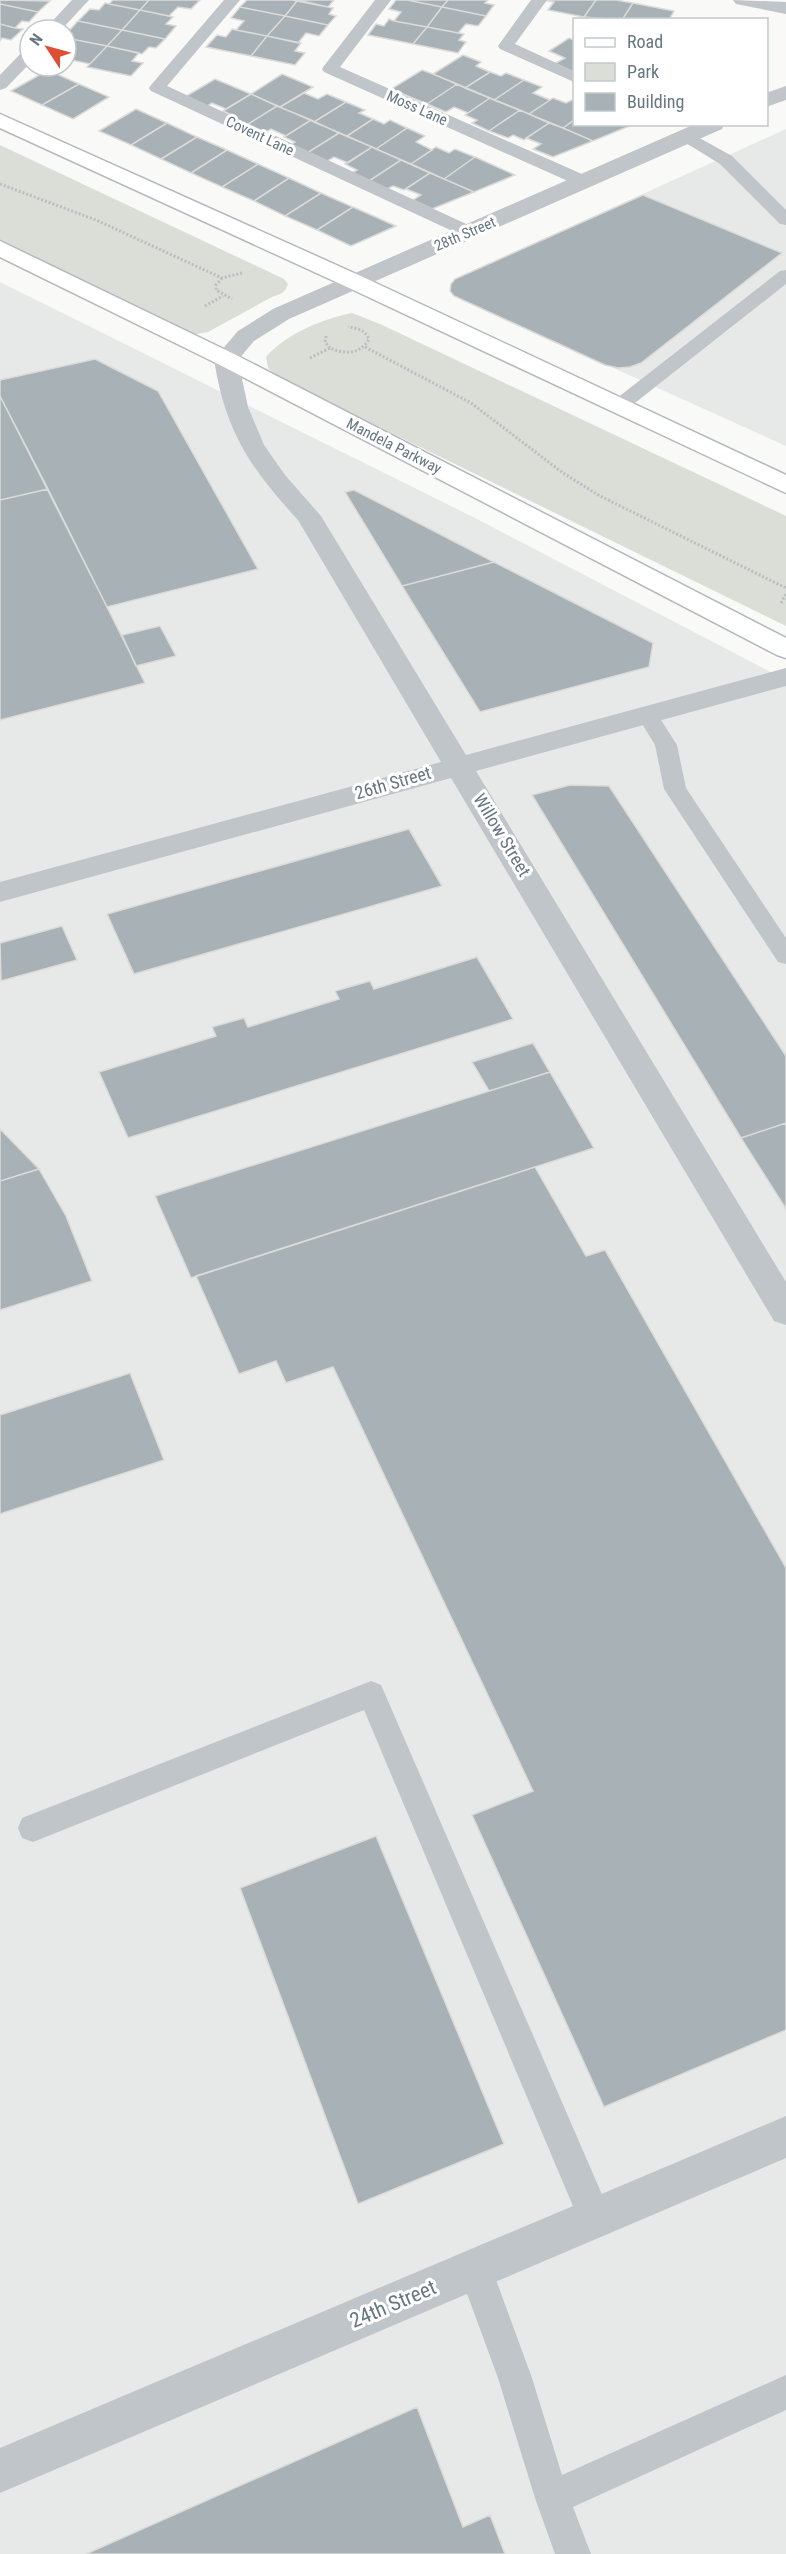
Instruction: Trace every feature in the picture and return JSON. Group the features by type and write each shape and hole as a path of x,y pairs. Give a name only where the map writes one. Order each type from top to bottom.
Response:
{"main road":[{"path":"0,120 355,282 786,485"},
{"name":"Mandela Parkway","path":"0,248 226,359 786,649"}],"street":[{"path":"742,0 786,8"},
{"path":"768,100 786,92"},
{"name":"28th Street","path":"226,359 246,336 281,314 585,183 696,129"},
{"name":"Willow Street","path":"226,359 230,393 245,432 271,476 308,516 402,674 460,765 786,1311"},
{"name":"26th Street","path":"0,892 786,677"},
{"name":"24th Street","path":"0,2471 786,2137"}],"lane":[{"path":"64,18 81,0"},
{"name":"Covent Lane","path":"232,0 157,88 469,232"},
{"name":"Moss Lane","path":"383,0 330,69 585,183"},
{"path":"539,0 506,46 573,77"},
{"path":"0,84 18,65"},
{"path":"696,129 786,220"},
{"path":"619,406 786,274"},
{"path":"647,714 666,745 675,789 786,956"},
{"path":"33,1827 371,1694 595,2218"},
{"path":"475,2269 515,2378 552,2499 573,2554"},
{"path":"552,2499 786,2392"}],"path":[{"path":"0,184 96,220 222,278"},
{"path":"238,300 223,296 216,290 216,285 222,278 246,273"},
{"path":"346,327 361,329 368,335 369,339 365,347"},
{"path":"331,331 325,337 325,342 334,350 345,353 365,347 433,380 483,411 574,480 619,507 750,568 786,588"}],"shaded area":[{"path":"786,129 786,446 454,296 450,291 455,279"},
{"path":"0,282 477,519 786,680 786,2554 0,2554"}],"green space":[{"path":"0,145 284,279 288,284 287,287 280,294 208,332 192,335 0,240"},
{"path":"352,313 380,324 786,516 786,626 281,379 268,368 266,357 284,341 317,323"}],"building":[{"path":"113,0 149,0 140,10 109,4"},
{"path":"149,0 200,0 191,9 178,7 169,16 140,10"},
{"path":"247,0 297,1 285,16 240,7"},
{"path":"298,0 334,0 328,7"},
{"path":"396,0 442,7 427,27 394,21 401,12 389,9"},
{"path":"407,0 448,0 442,7"},
{"path":"448,0 488,0 485,3 494,5 486,16 442,7"},
{"path":"544,0 596,0 584,17 548,10 554,2"},
{"path":"596,0 633,3 623,18 584,17"},
{"path":"0,1 50,1 38,12 0,4"},
{"path":"297,1 333,8 329,14 336,16 328,25 285,16"},
{"path":"105,3 140,10 122,30 78,21 90,9 99,10"},
{"path":"633,3 674,11 670,18 623,18"},
{"path":"0,4 38,12 33,18 18,18 18,25 15,28 0,24"},
{"path":"240,7 285,16 267,36 236,30 244,21 231,18"},
{"path":"442,7 486,16 478,26 466,24 458,33 427,27"},
{"path":"140,10 173,17 166,24 176,26 165,39 122,30"},
{"path":"285,16 328,25 319,36 306,33 298,43 267,36"},
{"path":"389,19 427,27 413,44 368,35 376,24 384,26"},
{"path":"78,21 122,30 107,46 78,40"},
{"path":"0,24 18,28 18,34 11,40 2,38 0,41"},
{"path":"427,27 464,34 459,40 466,42 458,53 413,44"},
{"path":"232,29 267,36 251,56 206,47 217,35 226,37"},
{"path":"122,30 165,39 156,48 149,47 142,54 107,46"},
{"path":"267,36 301,43 295,51 305,53 295,65 251,56"},
{"path":"569,38 573,40 573,71 554,64 565,58 549,51"},
{"path":"78,40 107,46 90,64 78,62"},
{"path":"107,46 139,53 132,61 143,63 131,76 87,67"},
{"path":"463,55 481,62 476,66 490,72 465,88 433,74"},
{"path":"422,70 457,84 427,104 391,89"},
{"path":"490,72 501,76 506,73 524,80 494,100 465,88"},
{"path":"282,74 313,87 280,107 251,94"},
{"path":"34,78 66,78 79,84 42,105 11,91"},
{"path":"215,79 251,94 226,109 212,103 204,108 183,98"},
{"path":"524,80 542,87 533,93 550,100 529,114 494,100"},
{"path":"79,84 109,97 73,119 42,105"},
{"path":"457,84 490,98 468,113 454,107 446,112 427,104"},
{"path":"304,93 318,99 327,94 346,102 314,122 280,107"},
{"path":"251,94 277,106 245,126 229,118 234,116 223,111"},
{"path":"490,98 520,110 489,131 472,123 477,120 465,115"},
{"path":"553,98 566,103 573,100 573,121 563,128 529,114"},
{"path":"346,102 365,110 359,113 373,119 347,136 314,122"},
{"path":"277,106 311,120 286,136 271,129 263,134 245,126"},
{"path":"136,109 167,123 131,145 99,131"},
{"path":"520,110 549,123 524,140 513,135 508,138 489,131"},
{"path":"373,119 384,124 390,120 407,128 376,149 347,136"},
{"path":"311,120 339,133 307,153 289,146 295,142 284,137"},
{"path":"573,121 573,126 630,126 593,141 563,128"},
{"path":"167,123 197,137 161,159 131,145"},
{"path":"549,123 593,141 553,157 533,149 541,144 526,138"},
{"path":"407,128 425,136 416,142 432,150 411,164 376,149"},
{"path":"339,133 372,147 348,163 334,157 326,162 307,153"},
{"path":"197,137 227,150 191,173 161,159"},
{"path":"372,147 401,160 369,181 352,173 357,170 345,164"},
{"path":"436,147 449,153 455,149 475,157 444,179 411,164"},
{"path":"227,150 258,164 222,187 191,173"},
{"path":"475,157 515,175 474,192 444,179"},
{"path":"401,160 430,173 404,190 393,186 387,189 369,181"},
{"path":"258,164 289,178 254,201 222,187"},
{"path":"430,173 474,192 432,209 413,200 421,195 406,189"},
{"path":"289,178 321,193 285,216 254,201"},
{"path":"321,193 353,207 317,230 285,216"},
{"path":"643,195 782,253 641,363 630,367 618,368 605,365 454,296 450,291 455,279"},
{"path":"353,207 396,226 351,246 317,230"},
{"path":"95,359 158,391 258,569 107,607 0,396 0,380"},
{"path":"0,396 48,489 0,500"},
{"path":"48,489 145,683 0,720 0,500"},
{"path":"354,490 494,562 402,586 345,492"},
{"path":"494,562 653,643 649,667 480,712 402,586"},
{"path":"160,626 176,656 136,666 122,635"},
{"path":"570,785 609,786 786,1056 786,1123 741,1138 532,795"},
{"path":"409,829 442,886 134,974 107,914"},
{"path":"62,926 77,960 1,981 0,943"},
{"path":"477,957 513,1019 128,1138 99,1072 216,1036 212,1027 244,1018 248,1027 339,999 335,991 370,981 374,989"},
{"path":"533,1043 550,1072 489,1091 472,1062"},
{"path":"550,1072 594,1148 191,1278 155,1196"},
{"path":"786,1123 786,1209 741,1138"},
{"path":"0,1129 39,1169 0,1181"},
{"path":"535,1167 586,1256 605,1250 786,1568 786,2030 604,2107 472,1815 533,1791 333,1367 286,1383 276,1361 239,1374 196,1276"},
{"path":"39,1169 66,1216 92,1281 0,1310 0,1181"},
{"path":"130,1373 164,1460 0,1514 0,1415"},
{"path":"376,1836 504,2144 358,2204 240,1888"},
{"path":"417,2407 463,2527 490,2515 505,2554 86,2554"}]}
